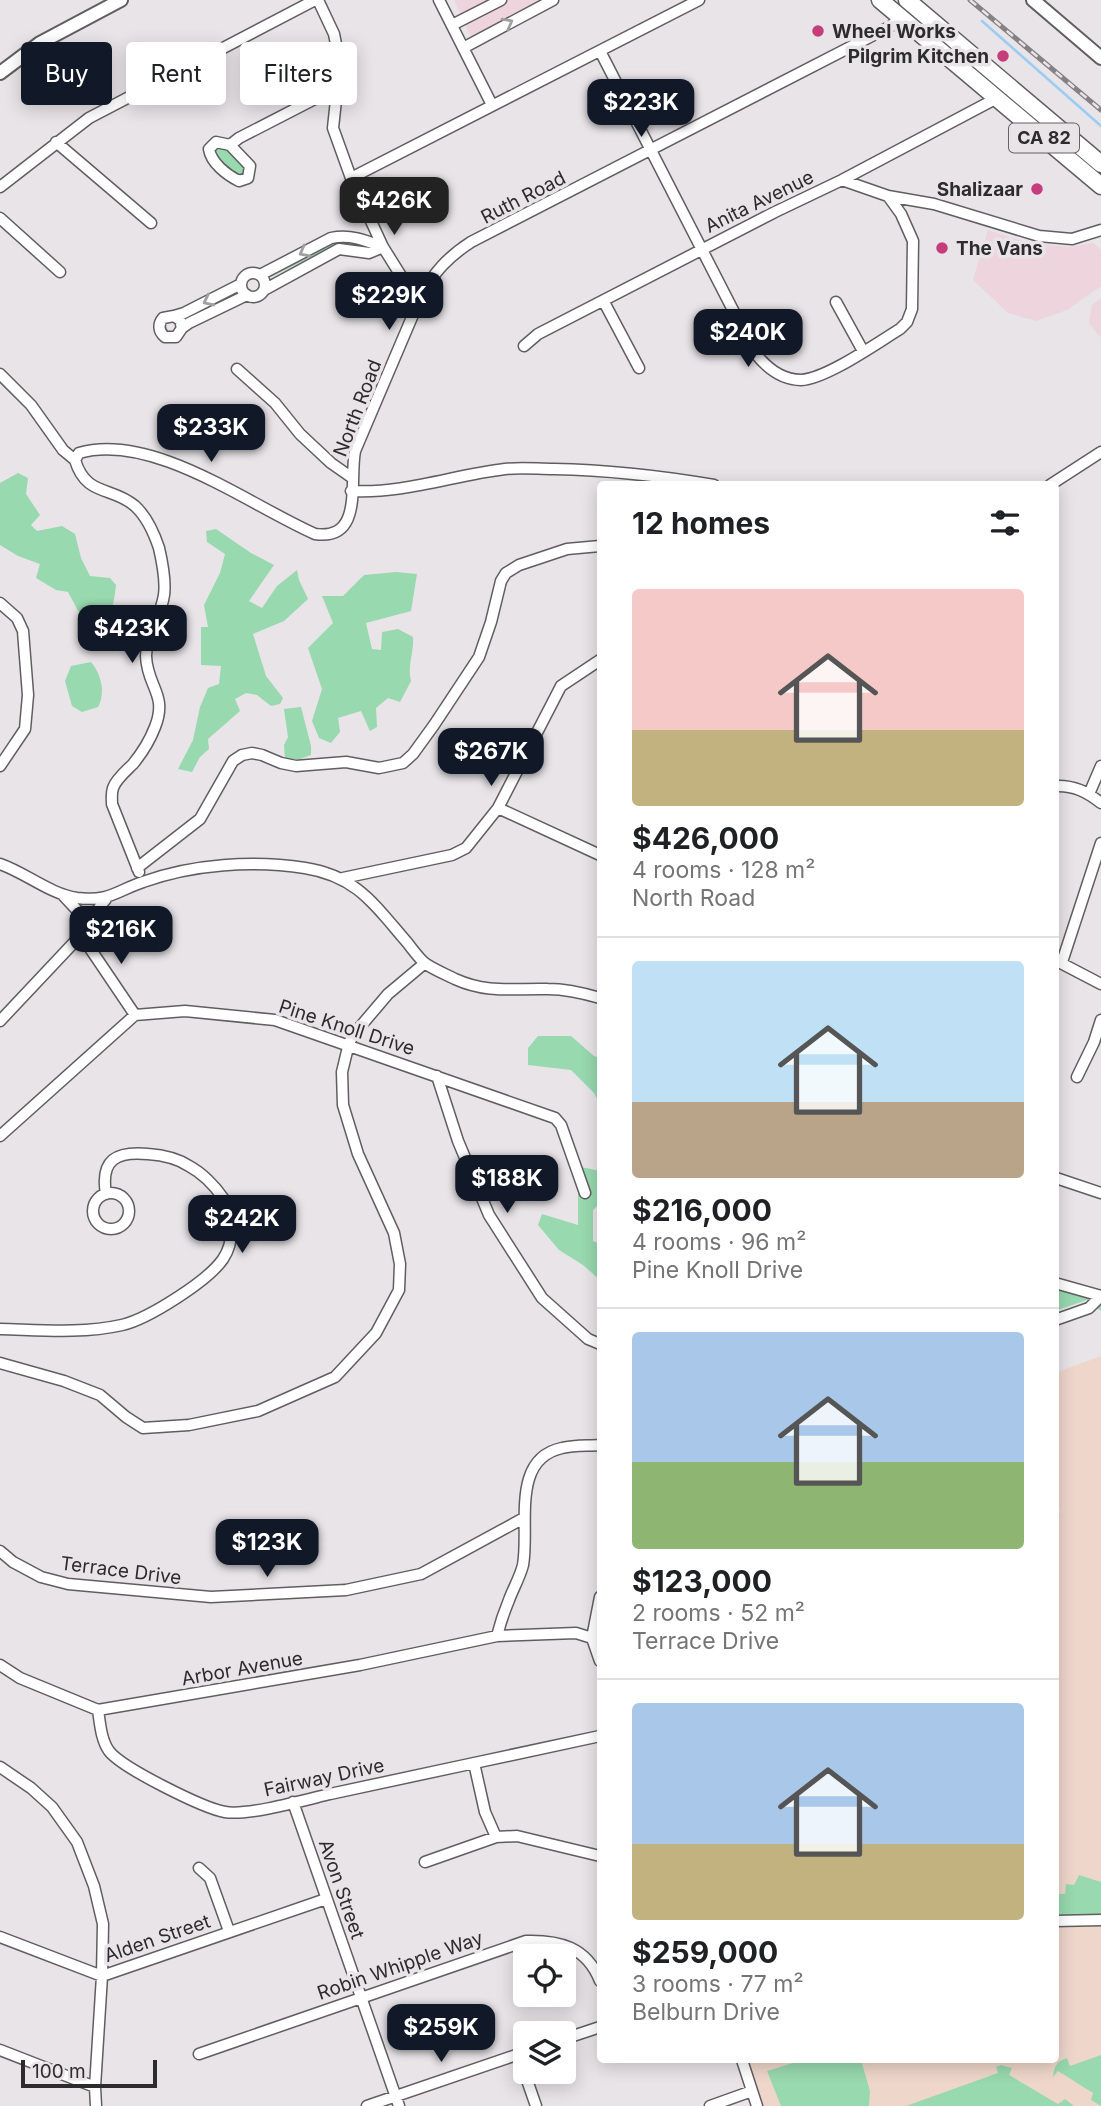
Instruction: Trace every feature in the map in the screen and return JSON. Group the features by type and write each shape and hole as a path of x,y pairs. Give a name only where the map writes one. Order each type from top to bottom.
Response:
{"main road":[{"name":"CA 82","path":"880,0 1101,186"},
{"name":"CA 82","path":"909,2 1101,164"}],"street":[{"path":"0,73 40,43 121,0"},
{"path":"0,187 89,118 316,0 336,42"},
{"path":"439,0 492,105"},
{"path":"452,25 501,0"},
{"path":"463,48 553,0"},
{"path":"351,178 699,0"},
{"path":"1032,0 1101,58"},
{"name":"Ruth Road","path":"421,296 439,267 453,254 878,33 901,17 909,2"},
{"path":"600,51 755,353 766,366 779,374 800,380 817,377 900,329 907,322 912,309 913,241 901,214 888,196"},
{"name":"Anita Avenue","path":"524,346 538,334 997,99 1009,87"},
{"path":"230,145 250,166 250,174 245,181 235,180 214,161 209,154 211,145 216,142 230,145 303,105"},
{"path":"335,105 333,128 351,178 383,247 403,279 421,296"},
{"path":"56,142 151,223"},
{"path":"842,180 888,196 934,204 986,221 1054,238 1072,239 1101,230"},
{"path":"0,218 60,272"},
{"path":"174,316 180,320 182,328 179,335 172,338 162,334 159,328 161,321 167,316 174,316 241,284 248,274 260,275 331,237 355,237 383,247"},
{"path":"182,328 247,295 255,296 339,249 369,253 383,247"},
{"path":"260,275 265,282 264,290"},
{"path":"241,284 247,295"},
{"name":"North Road","path":"75,460 79,453 104,449 176,463 302,528 323,535 331,534 343,528 351,507 351,477 355,451 421,296"},
{"path":"604,302 639,368"},
{"path":"836,302 863,351"},
{"path":"237,369 275,403 300,435 351,477"},
{"path":"0,374 31,405 63,450 75,460 85,481 98,490 134,505 147,520 159,548 164,597 147,639 146,656 148,674 160,697 160,711 142,752 119,778 112,794 112,804 142,882"},
{"path":"1056,481 1101,452"},
{"path":"351,491 402,489 465,475 509,469 581,469 656,475 691,481"},
{"path":"137,868 200,819 233,761 242,755 262,755 281,764 296,766 346,762 379,768 402,763 412,754 479,657 501,581 506,573 519,565 567,549 597,546"},
{"path":"0,603 17,618 23,631 28,695 25,729 0,766"},
{"path":"343,878 452,855 466,848 498,808 561,686 597,662"},
{"path":"1089,794 1101,766"},
{"path":"1059,786 1076,788 1101,803"},
{"path":"498,808 597,854"},
{"path":"1059,958 1101,843"},
{"path":"0,864 76,898 106,899"},
{"path":"0,1021 81,935 106,899 142,882 184,872 233,865 307,869 343,878 365,895 425,963 479,988 549,989 597,997"},
{"path":"365,895 370,873"},
{"path":"61,893 88,922"},
{"path":"0,1136 135,1015 81,935"},
{"path":"1059,962 1101,984"},
{"path":"0,1363 64,1381 100,1395 143,1429 189,1425 258,1411 335,1377 376,1333 399,1290 400,1264 394,1233 358,1154 343,1105 342,1072 349,1043 373,1010 425,963"},
{"name":"Pine Knoll Drive","path":"135,1015 185,1011 275,1020 349,1043 555,1118 561,1125 585,1193"},
{"path":"1077,1077 1101,1020"},
{"path":"437,1076 458,1141 489,1215 542,1298 587,1339 597,1343"},
{"path":"0,1329 95,1330 125,1325 193,1287 226,1256 231,1232 229,1209 224,1199 205,1178 174,1158 129,1152 117,1156 106,1170 106,1194"},
{"path":"1059,1179 1101,1193"},
{"path":"1059,1284 1101,1296 1089,1308 1059,1319"},
{"path":"497,1636 523,1567 526,1535 524,1518 529,1480 534,1466 546,1454 563,1448 597,1445"},
{"name":"Terrace Drive","path":"0,1551 13,1562 41,1577 79,1585 211,1597 345,1590 421,1574 524,1518"},
{"path":"597,1612 592,1638 597,1652"},
{"name":"Arbor Avenue","path":"98,1710 360,1665 497,1636 576,1633 592,1638"},
{"path":"0,1665 20,1678 98,1710"},
{"name":"Fairway Drive","path":"98,1710 107,1749 120,1762 155,1781 225,1812 241,1812 293,1802 597,1736"},
{"path":"474,1763 485,1812 496,1837"},
{"path":"0,1767 31,1788 52,1807 77,1842 94,1886 103,1924 96,2106"},
{"path":"0,1776 15,1777"},
{"name":"Avon Street","path":"293,1802 397,2101"},
{"path":"425,1862 496,1837 517,1836 597,1855"},
{"path":"199,1868 210,1878 229,1931"},
{"name":"Alden Street","path":"0,1937 102,1976 326,1899"},
{"path":"1059,1922 1101,1920"},
{"name":"Robin Whipple Way","path":"200,2054 526,1941 548,1941 567,1945 585,1957 597,1972"},
{"path":"576,2035 597,2028"},
{"path":"0,2050 95,2087"},
{"path":"367,2106 397,2101 513,2056"},
{"path":"743,2063 757,2106"},
{"path":"530,2084 536,2106"},
{"path":"710,2106 752,2091"}],"shaded area":[{"path":"454,0 547,0 472,39"},
{"path":"988,230 1028,243 1070,247 1093,243 1101,250 1101,286 1067,310 1036,321 1008,313 973,280"},
{"path":"1101,298 1101,338 1089,323 1092,305"},
{"path":"1101,1356 1101,2106 761,2106 746,2063 1059,2063 1059,1372"}],"green space":[{"path":"224,146 245,167 245,175 237,176 214,156 214,148"},
{"path":"337,239 356,242 363,247 337,244 271,277 268,275"},
{"path":"18,473 28,478 26,494 40,515 31,525 37,531 62,526 75,534 81,558 90,576 110,578 116,585 112,608 105,617 92,620 82,618 68,592 56,590 36,578 40,564 18,556 0,545 0,483"},
{"path":"216,529 274,565 249,601 262,608 277,586 297,570 308,599 284,621 253,634 266,676 283,698 280,704 271,706 257,695 246,693 235,699 240,711 208,739 209,749 200,757 192,772 178,769 193,740 200,707 208,688 219,684 221,666 201,665 201,627 208,627 204,605 220,573 225,554 207,542 206,531"},
{"path":"396,572 417,574 411,611 366,623 372,649 381,650 382,632 398,629 413,637 411,681 400,702 388,698 376,708 377,727 370,731 361,711 338,718 340,732 331,743 319,738 312,721 322,689 308,648 333,623 322,596 343,596 364,575"},
{"path":"91,662 100,678 102,695 98,707 82,712 72,706 65,681 71,666"},
{"path":"301,707 311,755 300,759 285,759 284,745 288,737 284,709"},
{"path":"538,1036 571,1036 597,1057 597,1098 571,1070 528,1065 528,1048"},
{"path":"581,1167 597,1170 593,1241 597,1243 597,1277 559,1250 538,1225 542,1214 578,1225 578,1192 574,1176"},
{"path":"1059,1287 1101,1296 1101,1311 1087,1300 1059,1310"},
{"path":"1079,1875 1101,1882 1101,1916 1059,1915 1059,1894 1065,1894 1066,1884 1074,1885"},
{"path":"1101,2055 1101,2106 1091,2100 1093,2093 1058,2071 1053,2077 1058,2063 1067,2058 1070,2066"},
{"path":"793,2063 862,2063 870,2091 869,2106 781,2106 767,2071"},
{"path":"1001,2065 1012,2068 1009,2075 1058,2104 1065,2099 1074,2106 906,2106 998,2073 996,2067"}],"waterway":[{"path":"982,21 1101,126"}],"railway":[{"path":"970,0 1101,110"}],"place":[{"name":"Wheel Works","path":"818,31"},
{"name":"Pilgrim Kitchen","path":"1003,56"},
{"name":"Shalizaar","path":"1037,189"},
{"name":"The Vans","path":"942,248"}]}
